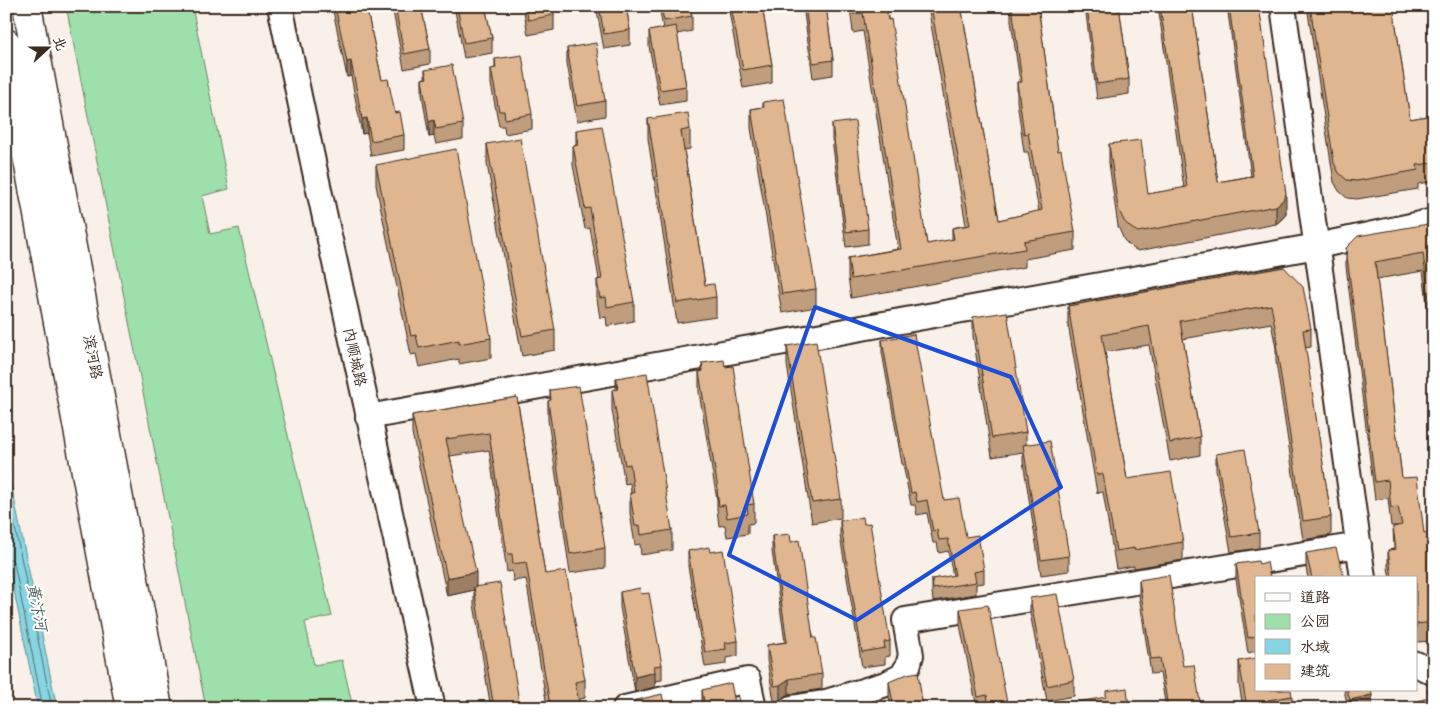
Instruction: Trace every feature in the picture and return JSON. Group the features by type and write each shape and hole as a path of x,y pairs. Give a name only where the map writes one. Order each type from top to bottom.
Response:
{"main road":[{"name":"滨河路","path":"28,6 158,708"},
{"name":"滨河路","path":"6,43 130,708"}],"street":[{"name":"内顺城路","path":"280,6 368,417 433,708"},
{"path":"1283,6 1363,576"},
{"path":"368,417 1317,246 1434,221"},
{"path":"791,708 823,704 886,684 902,676 908,666 911,655 905,620 1359,545"},
{"path":"1418,665 1434,673"},
{"path":"625,708 748,680 754,708"}],"highlighted area":[{"path":"815,307 1011,377 1061,487 857,620 729,555"}],"green space":[{"path":"66,6 192,6 229,189 202,196 210,234 239,228 332,616 305,622 314,665 342,660 353,708 206,708"}],"water":[{"path":"6,459 57,708 38,708 6,552"}],"building":[{"path":"335,6 366,6 382,80 388,79 395,113 400,112 404,135 371,141 367,118 362,119 351,61 347,62"},
{"path":"395,6 421,6 430,49 404,54"},
{"path":"457,6 485,6 492,38 464,43"},
{"path":"526,6 553,6 554,15 528,20"},
{"path":"599,6 626,6 630,30 604,34"},
{"path":"661,6 690,6 692,16 664,21"},
{"path":"731,6 762,6 772,65 743,70"},
{"path":"805,6 826,6 833,60 813,63"},
{"path":"852,6 886,6 888,20 891,19 927,244 954,239 952,228 970,225 931,6 961,6 999,220 1042,210 1028,133 1024,134 1017,82 1022,82 1012,6 1038,6 1058,151 1061,150 1075,232 1024,241 1025,249 851,279 848,258 901,249 863,13 853,14"},
{"path":"1087,6 1119,6 1129,79 1097,84"},
{"path":"1160,6 1192,6 1218,182 1253,176 1229,6 1259,6 1286,194 1283,200 1276,206 1138,232 1124,221 1118,208 1109,144 1141,140 1148,194 1187,187"},
{"path":"1310,6 1393,6 1410,119 1434,115 1434,163 1417,165 1418,170 1357,181 1347,180 1339,173 1334,163"},
{"path":"676,26 686,86 660,90 649,31"},
{"path":"596,43 605,101 577,106 567,48"},
{"path":"522,55 532,114 505,119 504,111 499,111 491,69 496,68 495,59"},
{"path":"452,65 463,124 436,129 434,120 429,122 422,79 427,78 425,70"},
{"path":"784,99 816,289 782,294 751,109 764,107 763,102"},
{"path":"688,113 690,129 681,131 705,285 714,284 716,297 677,303 648,119"},
{"path":"855,121 868,229 846,232 832,124"},
{"path":"602,126 634,302 607,307 606,297 600,298 597,280 602,279 590,208 585,209 573,146 578,145 576,130"},
{"path":"520,138 555,330 522,336 487,144"},
{"path":"456,149 491,338 459,344 459,340 419,348 416,335 411,336 376,165"},
{"path":"1434,223 1434,338 1423,253 1375,262 1402,478 1417,477 1424,533 1434,531 1434,622 1418,624 1418,576 1392,576 1388,550 1396,549 1393,527 1402,525 1398,507 1391,508 1388,480 1375,482 1346,248 1358,236"},
{"path":"1284,267 1303,287 1311,329 1303,330 1331,517 1303,521 1271,305 1180,321 1200,437 1170,443 1149,326 1102,335 1127,479 1171,472 1183,542 1116,551 1103,474 1097,475 1068,306"},
{"path":"1007,312 1026,432 992,438 973,317"},
{"path":"914,334 944,500 959,498 966,537 978,535 984,570 974,572 976,582 933,589 932,579 955,575 948,539 939,540 937,530 933,531 927,500 917,502 915,492 911,493 882,340"},
{"path":"816,341 841,499 812,503 787,346"},
{"path":"724,360 725,367 733,366 754,504 747,505 748,514 727,518 725,505 719,506 718,489 699,372 703,371 702,363"},
{"path":"647,373 672,530 641,535 640,525 635,526 630,493 634,493 630,464 625,465 612,390 618,389 616,378"},
{"path":"579,386 605,548 570,554 548,401 551,400 550,390"},
{"path":"517,397 545,574 566,571 585,680 575,682 580,708 535,708 550,705 526,562 513,564 512,554 507,554 489,433 446,439 476,572 447,578 412,415"},
{"path":"1050,441 1069,556 1041,560 1023,445"},
{"path":"1245,449 1259,533 1231,537 1216,454"},
{"path":"863,517 864,524 870,523 890,641 884,642 885,648 862,652 840,521"},
{"path":"790,534 791,542 799,540 813,638 816,638 822,674 789,679 780,685 774,686 767,645 787,642 772,536"},
{"path":"709,547 710,552 723,550 738,641 725,643 726,649 705,652 688,551"},
{"path":"1336,548 1343,576 1312,576 1306,553"},
{"path":"1258,561 1259,564 1267,562 1270,576 1255,576 1255,636 1248,638 1236,564"},
{"path":"1169,575 1183,666 1194,665 1201,708 1168,708 1160,658 1151,659 1139,580"},
{"path":"500,583 520,708 484,708 483,705 493,702 474,587"},
{"path":"640,588 641,594 649,593 662,665 654,666 655,672 635,677 620,592"},
{"path":"1057,594 1074,680 1047,686 1030,598"},
{"path":"988,605 1008,708 989,708 987,695 978,697 960,609"},
{"path":"1255,658 1255,692 1291,692 1292,696 1268,700 1269,708 1247,708 1239,661"},
{"path":"918,672 923,708 894,708 889,682 907,674"},
{"path":"731,683 736,708 705,708 702,690"},
{"path":"1127,688 1129,708 1079,708 1078,702 1106,697 1106,691"},
{"path":"1434,688 1434,708 1400,708 1429,697 1427,690"},
{"path":"1348,692 1371,692 1372,695 1350,700"},
{"path":"662,694 665,708 634,708 633,701"},
{"path":"1331,701 1333,708 1314,708"}],"water label":[{"name":"黄汴河","path":"38,607"}]}
